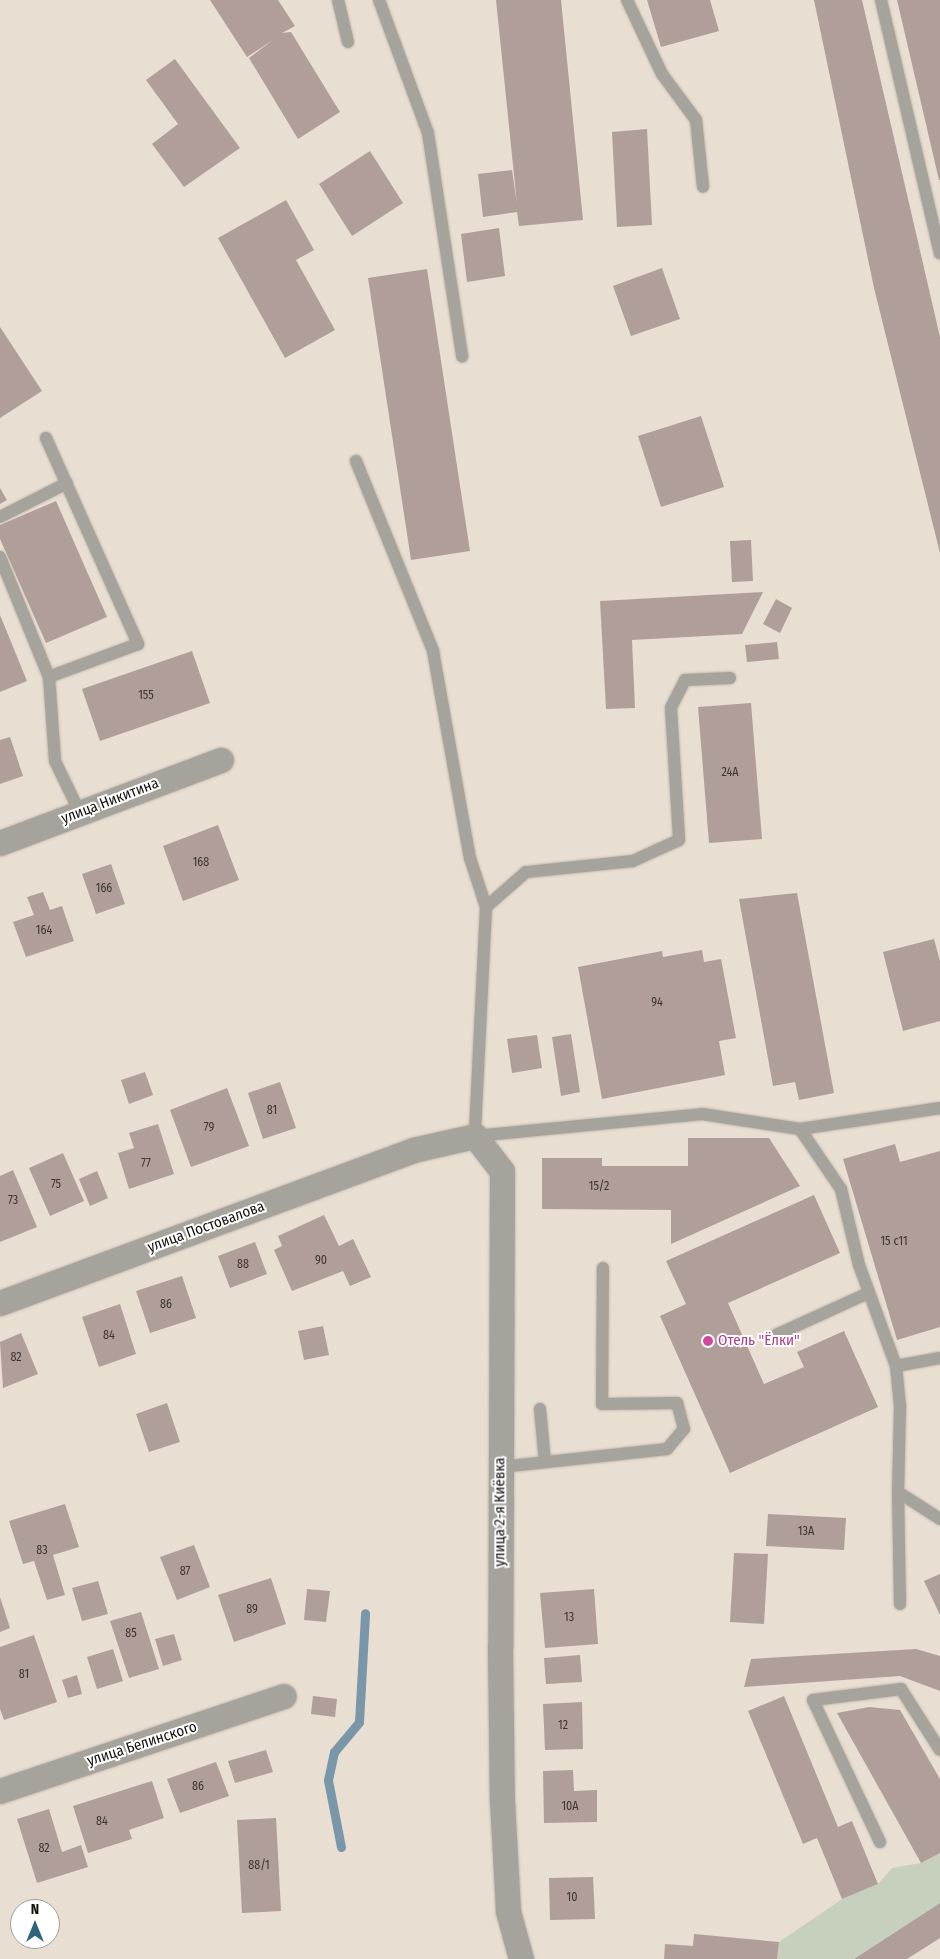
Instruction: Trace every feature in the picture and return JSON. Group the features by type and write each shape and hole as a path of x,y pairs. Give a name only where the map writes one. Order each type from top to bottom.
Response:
{"street":[{"name":"улица Никитина","path":"0,843 221,760"},
{"name":"улица Постовалова","path":"0,1303 413,1150 475,1136"},
{"name":"улица 2-я Киёвка","path":"475,1136 502,1171 503,1809 508,1911 521,1959"},
{"name":"улица Белинского","path":"0,1791 284,1696"}],"lane":[{"path":"338,0 348,42"},
{"path":"378,0 428,132 462,356"},
{"path":"627,0 662,74 696,120 703,187"},
{"path":"881,0 940,252"},
{"path":"46,438 138,644 49,677"},
{"path":"356,461 433,651 470,858 486,907 475,1136 702,1114 800,1129 940,1108"},
{"path":"0,517 67,483"},
{"path":"0,557 49,677 55,762 80,813"},
{"path":"486,907 526,872 633,861 679,840 671,708 684,680 730,678"},
{"path":"800,1129 841,1189 868,1293 896,1366 900,1406 898,1492 900,1604"},
{"path":"501,1467 667,1449 684,1429 677,1403 602,1404 603,1268"},
{"path":"776,1335 868,1293"},
{"path":"896,1366 940,1358"},
{"path":"540,1409 545,1462"},
{"path":"898,1492 940,1519"},
{"path":"880,1842 814,1700 901,1689 940,1750"}],"green space":[{"path":"940,1853 940,1903 854,1959 777,1959 779,1942 842,1899 878,1884 892,1868 921,1863"}],"building":[{"path":"210,0 278,0 295,26 282,33 291,32 340,112 298,139 249,58 273,40 247,57"},
{"path":"496,0 561,0 583,220 519,226 517,212 483,217 478,174 512,170 517,204"},
{"path":"647,0 710,0 719,31 661,47"},
{"path":"814,0 862,0 940,337 940,553 874,288"},
{"path":"897,0 940,0 940,180 939,180"},
{"path":"175,59 240,148 184,187 152,144 178,124 146,80"},
{"path":"647,129 652,225 617,227 612,132"},
{"path":"370,151 403,203 352,236 319,184"},
{"path":"286,200 314,250 296,260 335,330 285,358 218,238"},
{"path":"499,228 505,276 467,282 461,234"},
{"path":"662,268 680,319 631,336 613,286"},
{"path":"427,269 470,551 411,560 368,278"},
{"path":"0,327 42,391 0,418"},
{"path":"701,416 724,487 661,507 638,436"},
{"path":"0,488 7,500 0,504"},
{"path":"56,501 107,617 46,643 0,539 0,525"},
{"path":"751,540 753,581 732,582 730,541"},
{"path":"763,592 742,634 632,640 635,708 606,709 600,601"},
{"path":"776,599 792,608 780,633 763,624"},
{"path":"0,615 27,681 0,692"},
{"path":"777,642 779,659 747,662 745,645"},
{"path":"192,651 210,703 100,741 82,689"},
{"path":"751,703 762,839 709,843 698,707"},
{"path":"10,737 23,776 0,784 0,740"},
{"path":"218,825 239,880 183,901 163,846"},
{"path":"111,864 125,904 96,914 82,874"},
{"path":"43,892 50,910 62,906 74,941 26,957 13,922 34,915 27,897"},
{"path":"797,893 834,1093 799,1100 795,1082 773,1086 739,899"},
{"path":"934,939 940,961 940,1021 903,1031 883,952"},
{"path":"702,950 704,962 721,959 736,1038 719,1041 725,1075 602,1099 578,967 662,951 663,957"},
{"path":"571,1034 580,1092 561,1096 552,1037"},
{"path":"537,1035 542,1068 512,1073 507,1039"},
{"path":"145,1072 153,1095 129,1104 121,1080"},
{"path":"280,1082 296,1128 263,1139 248,1093"},
{"path":"227,1088 249,1146 191,1167 170,1110"},
{"path":"158,1124 174,1174 129,1189 118,1153 134,1148 129,1133"},
{"path":"688,1138 769,1138 800,1186 671,1244 671,1210 542,1209 542,1158 602,1158 602,1166 688,1166"},
{"path":"895,1144 900,1162 940,1151 940,1327 897,1340 843,1159"},
{"path":"63,1153 84,1201 50,1216 29,1168"},
{"path":"13,1170 37,1227 0,1242 0,1176"},
{"path":"97,1171 108,1198 90,1206 79,1179"},
{"name":"Отель \"Ёлки\"","path":"814,1195 840,1253 728,1303 764,1384 804,1367 797,1352 844,1331 878,1407 730,1473 660,1316 686,1304 666,1261"},
{"path":"324,1215 339,1246 353,1239 371,1277 350,1286 343,1271 292,1291 274,1250 282,1246 278,1236"},
{"path":"255,1242 267,1274 230,1288 218,1256"},
{"path":"182,1276 196,1318 150,1333 136,1291"},
{"path":"120,1304 136,1354 99,1367 82,1317"},
{"path":"323,1326 329,1355 304,1360 298,1331"},
{"path":"21,1333 38,1374 3,1388 0,1342"},
{"path":"167,1403 180,1442 149,1452 136,1414"},
{"path":"65,1504 79,1547 53,1555 65,1595 47,1600 34,1561 23,1564 9,1521"},
{"path":"768,1514 846,1518 844,1550 766,1546"},
{"path":"194,1545 210,1587 177,1600 160,1557"},
{"path":"734,1553 768,1554 764,1624 730,1622"},
{"path":"940,1574 940,1615 924,1581"},
{"path":"271,1578 286,1624 234,1642 218,1595"},
{"path":"98,1581 108,1614 82,1621 72,1588"},
{"path":"307,1589 330,1591 326,1622 304,1620"},
{"path":"594,1589 598,1644 545,1648 540,1593"},
{"path":"0,1597 10,1628 0,1632"},
{"path":"141,1612 159,1669 129,1678 110,1621"},
{"path":"174,1634 182,1660 163,1666 155,1639"},
{"path":"34,1635 57,1702 4,1720 0,1709 0,1647"},
{"path":"113,1649 123,1681 97,1689 87,1657"},
{"path":"916,1649 940,1656 940,1691 900,1676 744,1687 751,1659"},
{"path":"580,1655 582,1682 546,1684 544,1658"},
{"path":"77,1675 82,1694 68,1698 62,1680"},
{"path":"313,1696 337,1699 335,1717 311,1714"},
{"path":"784,1696 838,1827 852,1821 878,1884 842,1899 817,1838 803,1844 748,1711"},
{"path":"582,1702 583,1749 545,1750 543,1704"},
{"path":"869,1707 900,1710 940,1779 940,1853 921,1863 837,1713"},
{"path":"266,1750 273,1772 235,1783 228,1761"},
{"path":"216,1762 229,1796 180,1813 167,1779"},
{"path":"573,1770 574,1791 597,1790 597,1822 544,1823 543,1771"},
{"path":"152,1781 164,1818 129,1830 132,1839 88,1853 73,1806"},
{"path":"49,1809 62,1852 81,1845 88,1867 37,1883 17,1819"},
{"path":"276,1818 281,1911 242,1913 237,1820"},
{"path":"593,1877 595,1919 550,1920 549,1878"},
{"path":"940,1903 940,1938 907,1959 854,1959"},
{"path":"694,1934 779,1942 777,1959 664,1959 665,1944 693,1946"}],"waterway":[{"path":"341,1847 328,1780 334,1752 359,1722 365,1613"}],"place":[{"name":"Отель \"Ёлки\"","path":"708,1341"}]}
